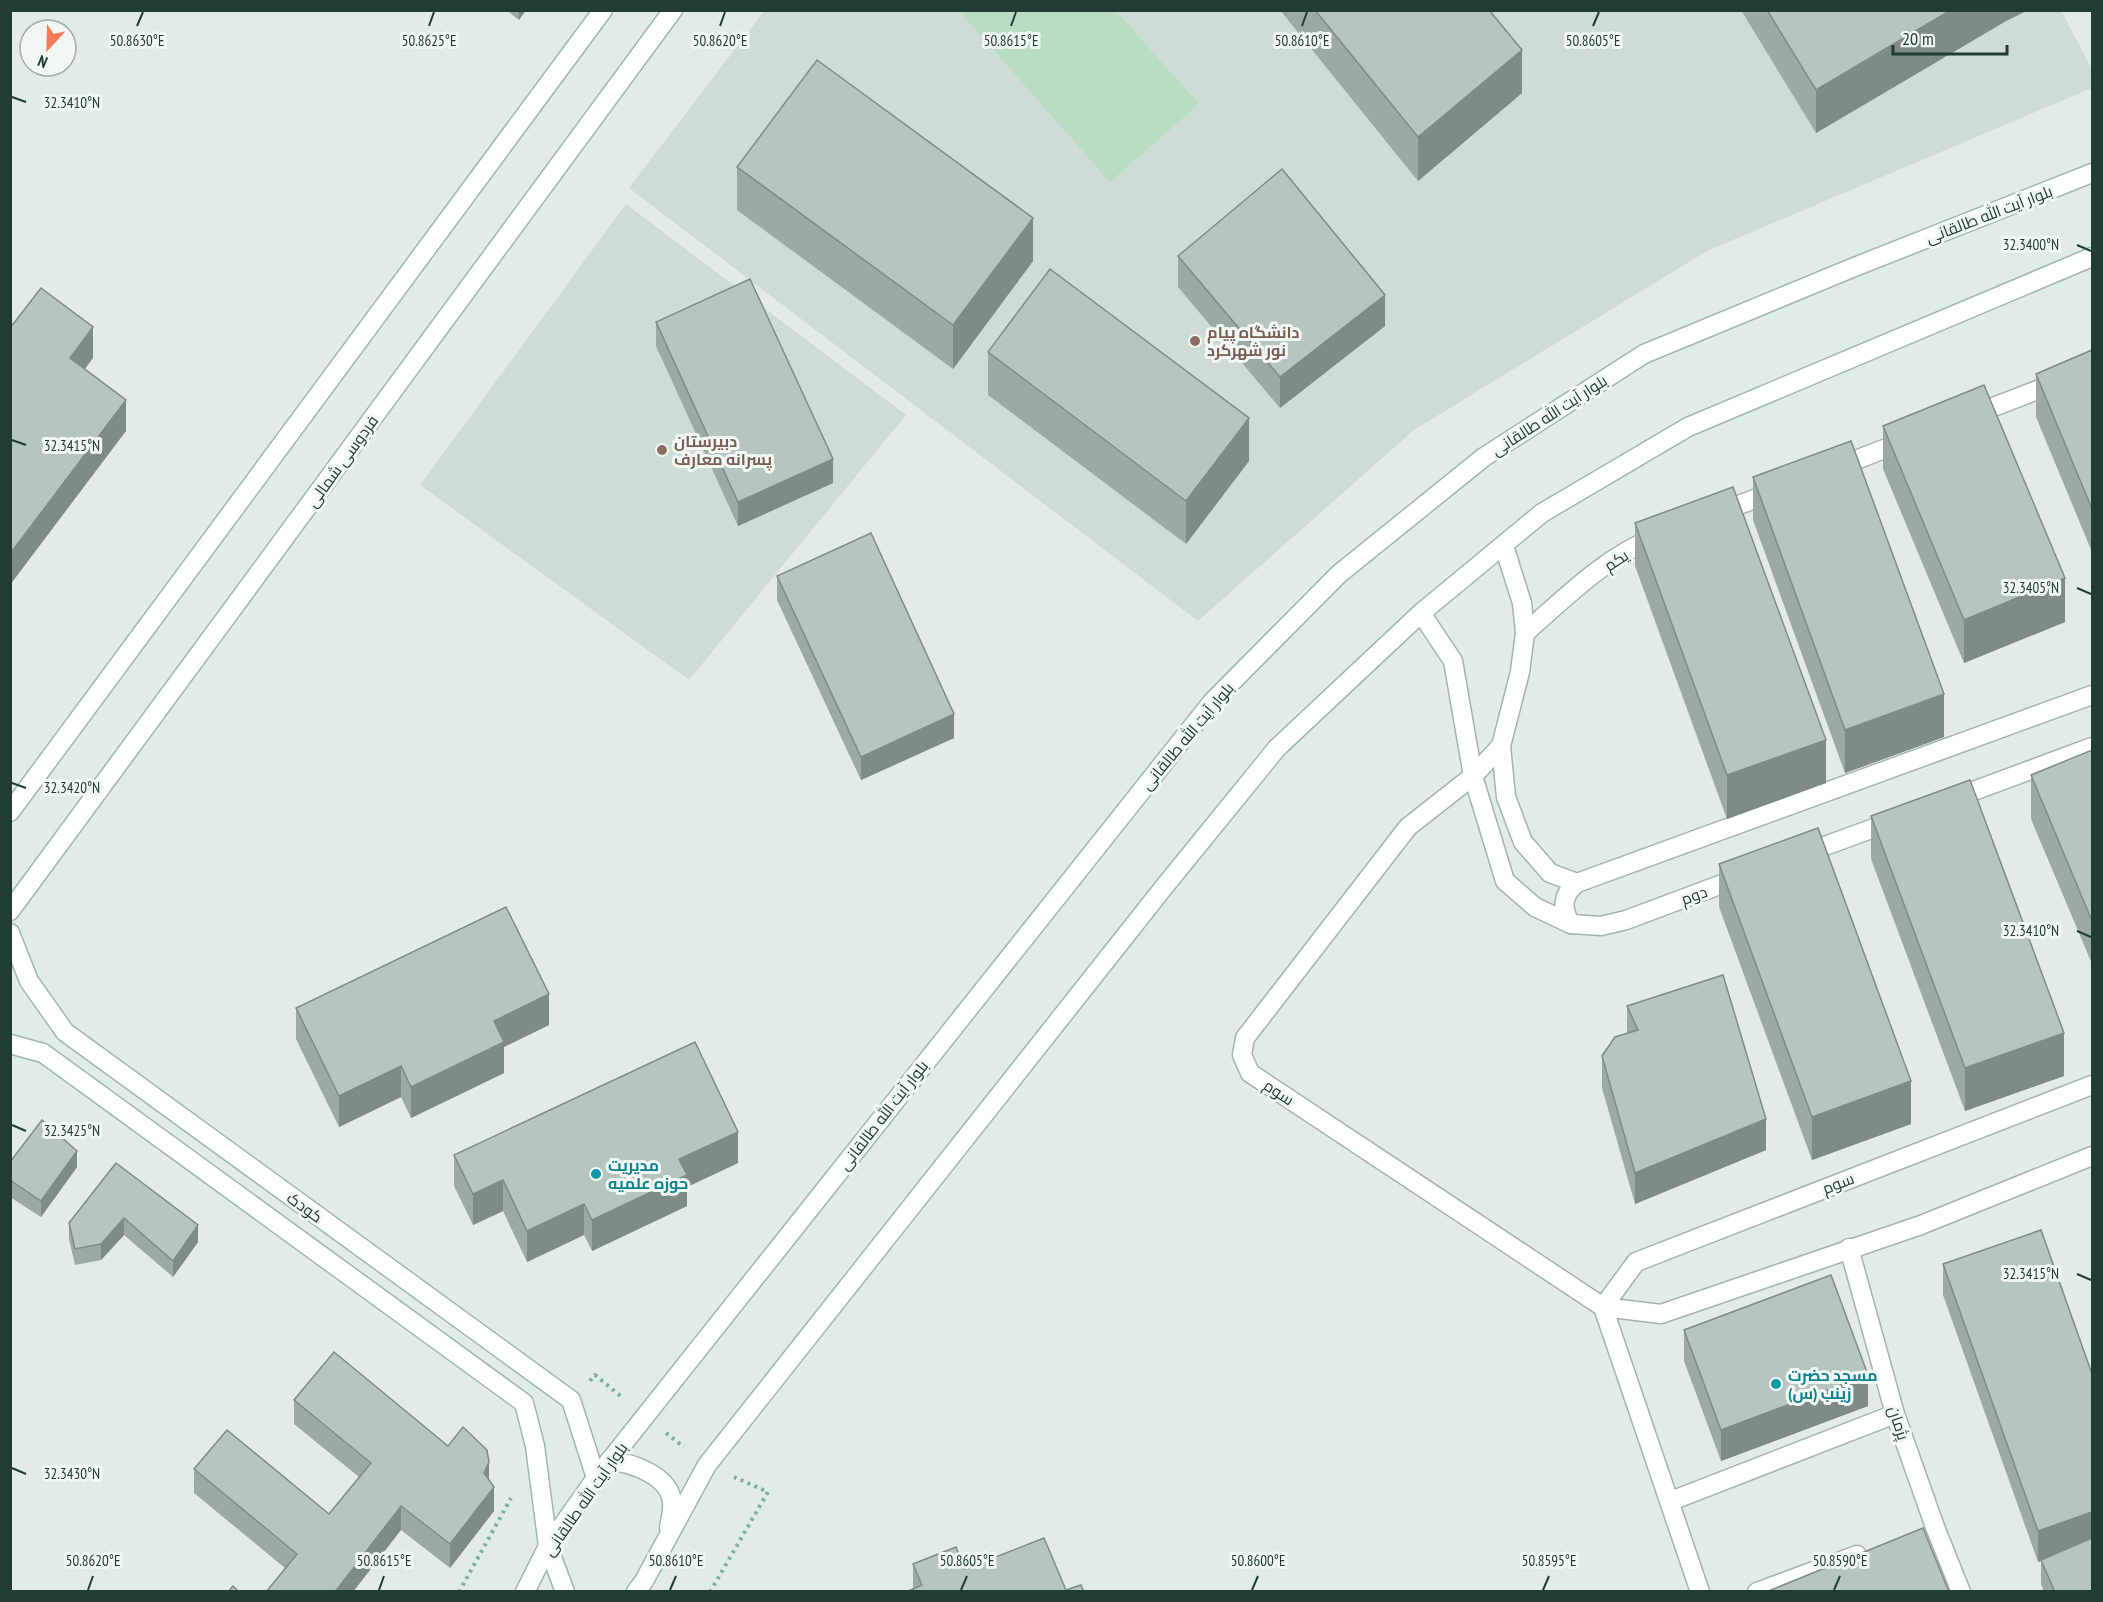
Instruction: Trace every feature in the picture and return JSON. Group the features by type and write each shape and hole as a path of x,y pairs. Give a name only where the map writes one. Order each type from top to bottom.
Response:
{"main road":[{"path":"10,812 603,10"},
{"name":"فردوسی شمالی","path":"10,911 673,10"},
{"name":"بلوار آیت الله طالقانی","path":"525,1592 548,1546 609,1461 1212,702 1339,574 1484,457 1644,354 1852,268 2092,173"},
{"path":"642,1588 707,1466 1277,748 1421,613 1542,513 1688,427 2092,258"},
{"path":"1958,420 2092,369"},
{"path":"1813,477 1925,434"},
{"path":"1701,520 1791,485"},
{"name":"یکم","path":"1525,633 1586,580 1646,541 1668,533"},
{"path":"1503,546 1522,603 1525,633 1520,672 1501,746 1506,797 1523,842 1550,873 1578,883"},
{"name":"دوم","path":"1421,613 1453,661 1473,776 1505,881 1535,907 1572,924 1601,926 1626,920 1759,870"},
{"path":"1572,924 1565,913 1563,902 1568,890 1578,883 2092,695"},
{"name":"سوم","path":"1501,746 1473,776 1408,827 1245,1038 1242,1054 1250,1073 1603,1307 1661,1314 1921,1225 2092,1156"},
{"path":"1937,804 2092,747"},
{"path":"1782,862 1915,813"},
{"name":"کودک","path":"10,933 29,981 65,1032 571,1400 596,1478"},
{"name":"کودک","path":"10,1044 43,1053 524,1403 535,1446 548,1546 565,1592"},
{"name":"سوم","path":"1603,1307 1636,1262 2092,1085"},
{"name":"پژمان","path":"1849,1248 1895,1414 1961,1592"},
{"path":"1603,1307 1671,1501 1700,1592"},
{"path":"1671,1501 1895,1414"},
{"path":"609,1461 637,1466 667,1489 672,1502 668,1538"},
{"path":"1913,1535 1935,1527"},
{"path":"1757,1592 1880,1547"}],"path":[{"path":"707,1466 768,1492 710,1592"},
{"path":"459,1592 512,1495"}],"shaded area":[{"name":"دانشگاه پیام نور شهرکرد","path":"2061,10 2092,70 2092,88 1707,251 1414,430 1198,621 629,188 764,11"},
{"name":"دبیرستان پسرانه معارف","path":"626,204 906,415 689,680 420,485"}],"green space":[{"path":"959,11 1116,11 1199,104 1110,182"}],"building":[{"path":"1315,10 1489,10 1522,50 1418,137"},
{"path":"1767,10 1951,10 1816,90"},
{"path":"817,60 1033,218 953,325 737,167"},
{"path":"1282,169 1385,295 1280,377 1178,256"},
{"path":"1050,269 1249,418 1186,501 988,352"},
{"path":"750,279 833,459 738,502 656,322"},
{"path":"41,288 93,327 70,358 126,400 10,554 10,328"},
{"path":"2092,350 2092,509 2036,374"},
{"path":"1984,385 2065,578 1964,620 1883,426"},
{"path":"1851,441 1944,694 1845,730 1753,477"},
{"path":"1733,487 1826,740 1727,775 1635,523"},
{"path":"871,533 954,714 861,757 777,576"},
{"path":"2092,750 2092,921 2031,775"},
{"path":"1970,780 2064,1033 1965,1068 1871,816"},
{"path":"1818,828 1911,1081 1812,1117 1719,864"},
{"path":"506,907 549,994 494,1021 504,1042 411,1087 401,1066 339,1096 296,1008"},
{"path":"1723,975 1766,1119 1635,1173 1602,1056 1615,1037 1638,1030 1627,1006"},
{"name":"مدیریت حوزه علمیه","path":"695,1042 738,1132 679,1159 687,1175 592,1220 584,1204 527,1231 503,1180 473,1194 454,1155"},
{"path":"42,1120 77,1151 41,1201 10,1180 10,1162"},
{"path":"116,1163 198,1225 173,1261 124,1218 101,1244 75,1249 69,1223"},
{"path":"2041,1230 2092,1374 2092,1512 2038,1531 1943,1264"},
{"name":"مسجد حضرت زینب (س)","path":"1831,1275 1868,1375 1721,1430 1684,1330"},
{"path":"334,1352 448,1446 463,1427 487,1450 489,1462 484,1473 494,1487 450,1544 401,1506 335,1592 266,1592 297,1554 194,1469 227,1430 329,1514 371,1463 294,1400"},
{"path":"1923,1528 1949,1592 1766,1592"},
{"path":"1044,1538 1066,1590 1081,1585 1084,1592 906,1592 922,1585 913,1564 956,1547 965,1569"},
{"path":"2092,1538 2092,1592 2055,1592 2041,1560"},
{"path":"233,1586 239,1592 228,1592"}],"place":[{"name":"دانشگاه پیام نور شهرکرد","path":"1195,341"},
{"name":"دبیرستان پسرانه معارف","path":"662,450"},
{"name":"مدیریت حوزه علمیه","path":"596,1174"},
{"name":"مسجد حضرت زینب (س)","path":"1776,1384"}]}
